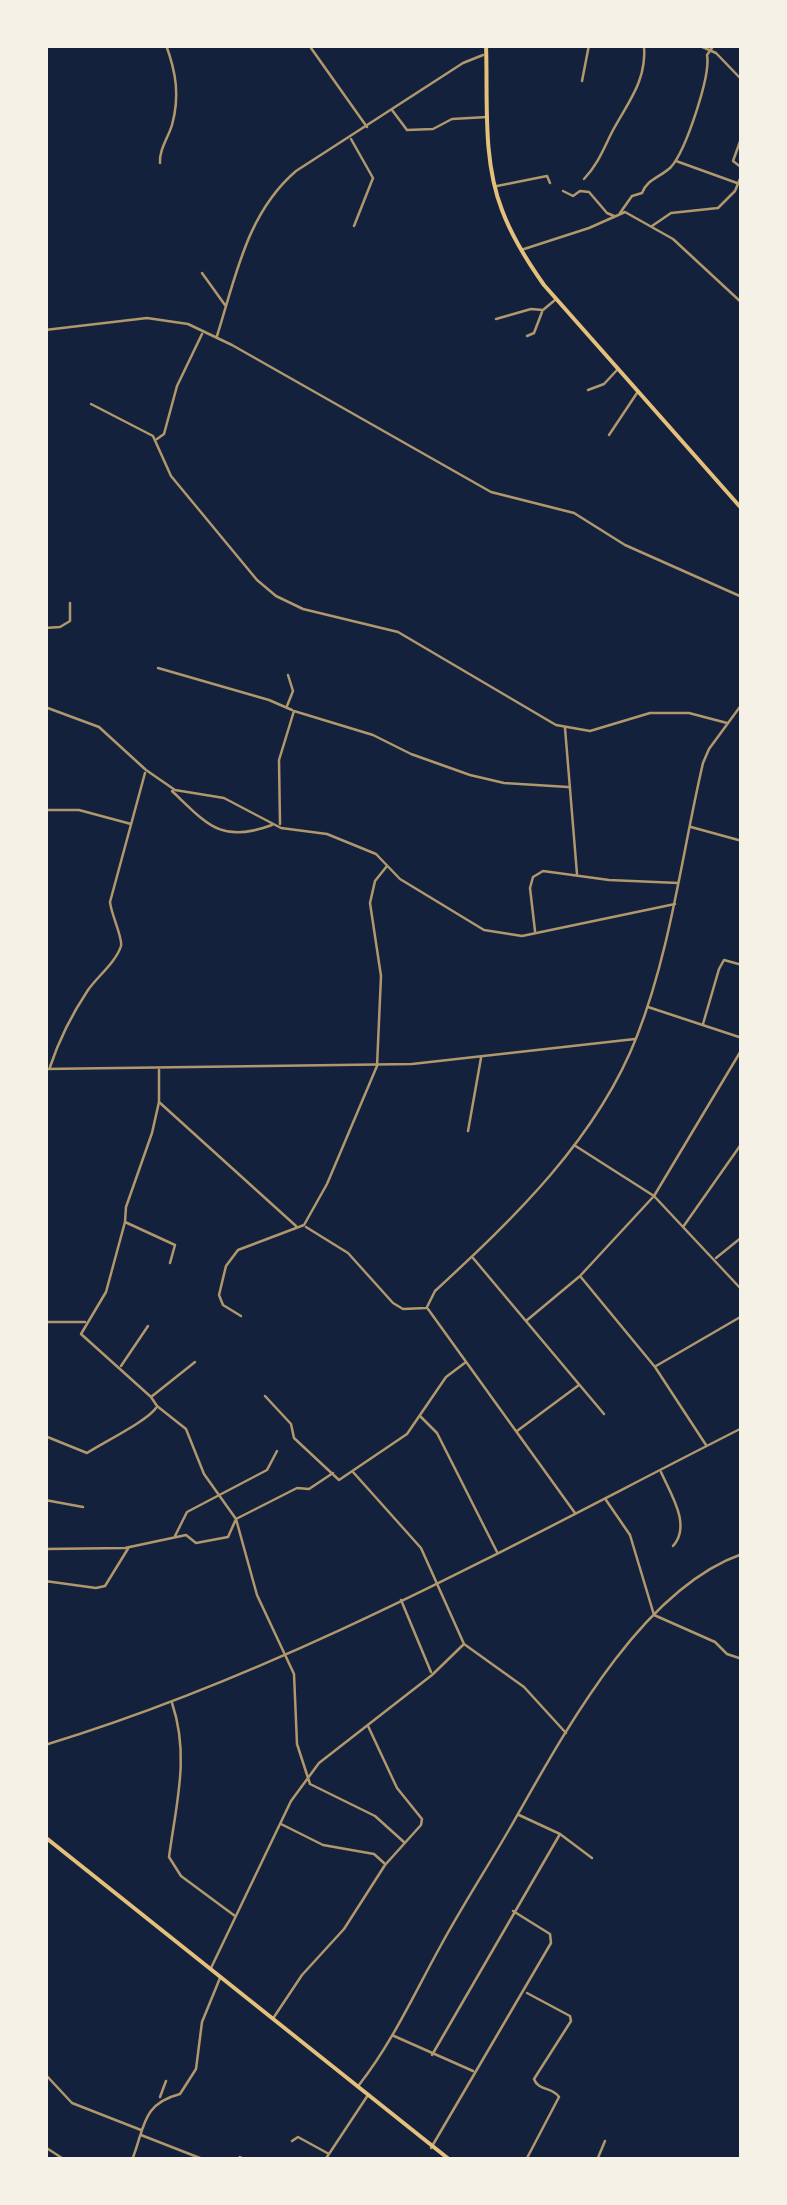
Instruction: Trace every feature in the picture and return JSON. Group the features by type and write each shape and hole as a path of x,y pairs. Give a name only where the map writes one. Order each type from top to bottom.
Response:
{"main road":[{"path":"486,45 490,162 500,207 520,250 556,299 742,510"},
{"path":"45,1837 450,2160"}],"street":[{"path":"160,163 173,122 178,82 166,45"},
{"path":"582,81 589,45"},
{"path":"584,179 599,162 642,80 644,45"},
{"path":"698,45 712,51 742,80"},
{"path":"617,215 625,202 642,193 645,185 670,168 696,120 709,63 707,55 714,45"},
{"path":"311,48 367,127"},
{"path":"217,337 259,214 275,189 296,171 463,63 486,54"},
{"path":"392,110 407,130 433,128 452,119 488,117"},
{"path":"651,227 671,213 718,208 734,191 742,171 732,162 742,136"},
{"path":"350,138 373,178 354,226"},
{"path":"674,160 737,182"},
{"path":"496,186 547,176 550,183"},
{"path":"562,192 573,196 580,191 589,192 608,213 617,215"},
{"path":"520,250 625,212 674,239 742,303"},
{"path":"202,274 226,307"},
{"path":"527,336 534,333 543,310 556,299"},
{"path":"496,319 531,309 543,310"},
{"path":"45,330 147,318 188,324 492,492 574,513 625,545 742,597"},
{"path":"156,440 164,434 178,386 203,331"},
{"path":"588,390 604,384 618,369"},
{"path":"609,435 638,392"},
{"path":"92,404 141,427 156,440 171,476 257,580 276,596 302,609 398,632 540,718 565,727 597,730 650,713 689,714 727,723"},
{"path":"45,628 60,627 70,620 70,604"},
{"path":"158,668 373,735 470,775 504,783 568,787"},
{"path":"287,708 293,690 288,675"},
{"path":"427,1308 435,1291 527,1202 574,1146 636,1039 675,904 706,756 742,704"},
{"path":"45,707 99,727 214,830 250,833 274,824"},
{"path":"281,828 278,760 294,711"},
{"path":"565,727 578,876"},
{"path":"146,770 110,902 121,946 86,993 47,1069 376,1066 636,1039"},
{"path":"168,786 238,803 281,828 327,834 376,854 400,878 484,930 514,936 675,904"},
{"path":"45,810 79,810 132,824"},
{"path":"689,826 742,841"},
{"path":"241,1316 223,1305 218,1295 226,1266 238,1250 304,1225 328,1184 376,1066 382,1020 381,976 370,903 375,882 387,865"},
{"path":"535,932 530,888 533,877 543,871 679,882"},
{"path":"704,1024 724,960 742,965"},
{"path":"647,1007 742,1038"},
{"path":"526,1320 580,1276 654,1196 742,1049"},
{"path":"468,1131 481,1058"},
{"path":"159,1068 159,1102 152,1133 126,1207 106,1292 86,1321 83,1338 186,1429 204,1474 236,1519 257,1595 296,1686 297,1744 310,1784 375,1816 404,1843"},
{"path":"45,1100 45,1115"},
{"path":"159,1102 297,1227"},
{"path":"683,1227 742,1144"},
{"path":"574,1146 654,1196 742,1290"},
{"path":"125,1222 174,1245 170,1263"},
{"path":"304,1225 348,1253 392,1303 403,1310 427,1308"},
{"path":"714,1260 742,1237"},
{"path":"472,1256 604,1414"},
{"path":"580,1276 655,1366 707,1446"},
{"path":"427,1308 575,1514"},
{"path":"655,1366 742,1316"},
{"path":"45,1322 86,1321"},
{"path":"120,1367 148,1326"},
{"path":"151,1397 194,1362"},
{"path":"265,1396 291,1424 294,1438 339,1480 406,1434 446,1377 466,1362"},
{"path":"516,1432 579,1385"},
{"path":"45,1436 87,1453 117,1432 149,1417 157,1406"},
{"path":"419,1415 437,1434 498,1554"},
{"path":"45,1746 171,1702 439,1583 742,1428"},
{"path":"175,1537 187,1512 267,1470 276,1452"},
{"path":"660,1470 680,1519 682,1533 673,1546"},
{"path":"353,1472 420,1548 464,1644 524,1687 566,1733"},
{"path":"45,1549 130,1546 186,1535 196,1543 216,1541 228,1537 236,1519 297,1488 309,1489 333,1473"},
{"path":"604,1499 630,1535 654,1616"},
{"path":"45,1500 83,1507"},
{"path":"45,1581 104,1586 130,1546"},
{"path":"358,2086 392,2035 470,1891 602,1678 654,1616 691,1580 742,1554"},
{"path":"401,1600 432,1674"},
{"path":"654,1616 715,1642 727,1654 742,1659"},
{"path":"211,1968 280,1824 319,1763 464,1644"},
{"path":"171,1702 177,1720 182,1776 169,1858 181,1876 236,1918"},
{"path":"273,2018 302,1975 344,1929 385,1865 422,1820 397,1788 368,1724"},
{"path":"302,1764 319,1763"},
{"path":"518,1814 560,1834 592,1858"},
{"path":"280,1824 323,1845 374,1854 385,1865"},
{"path":"432,2054 560,1834"},
{"path":"431,2148 474,2071 526,1992 552,1938 513,1910"},
{"path":"160,2098 180,2094 196,2069 202,2022 221,1976"},
{"path":"526,1992 570,2016 571,2021 534,2079 538,2086 556,2092 559,2097 526,2160"},
{"path":"392,2035 474,2071"},
{"path":"45,2074 72,2103 205,2160"},
{"path":"132,2160 140,2132 166,2081"},
{"path":"325,2160 368,2095"},
{"path":"292,2141 298,2136 329,2154"},
{"path":"596,2160 605,2141"},
{"path":"45,2147 65,2160"},
{"path":"236,2160 246,2160"}]}
